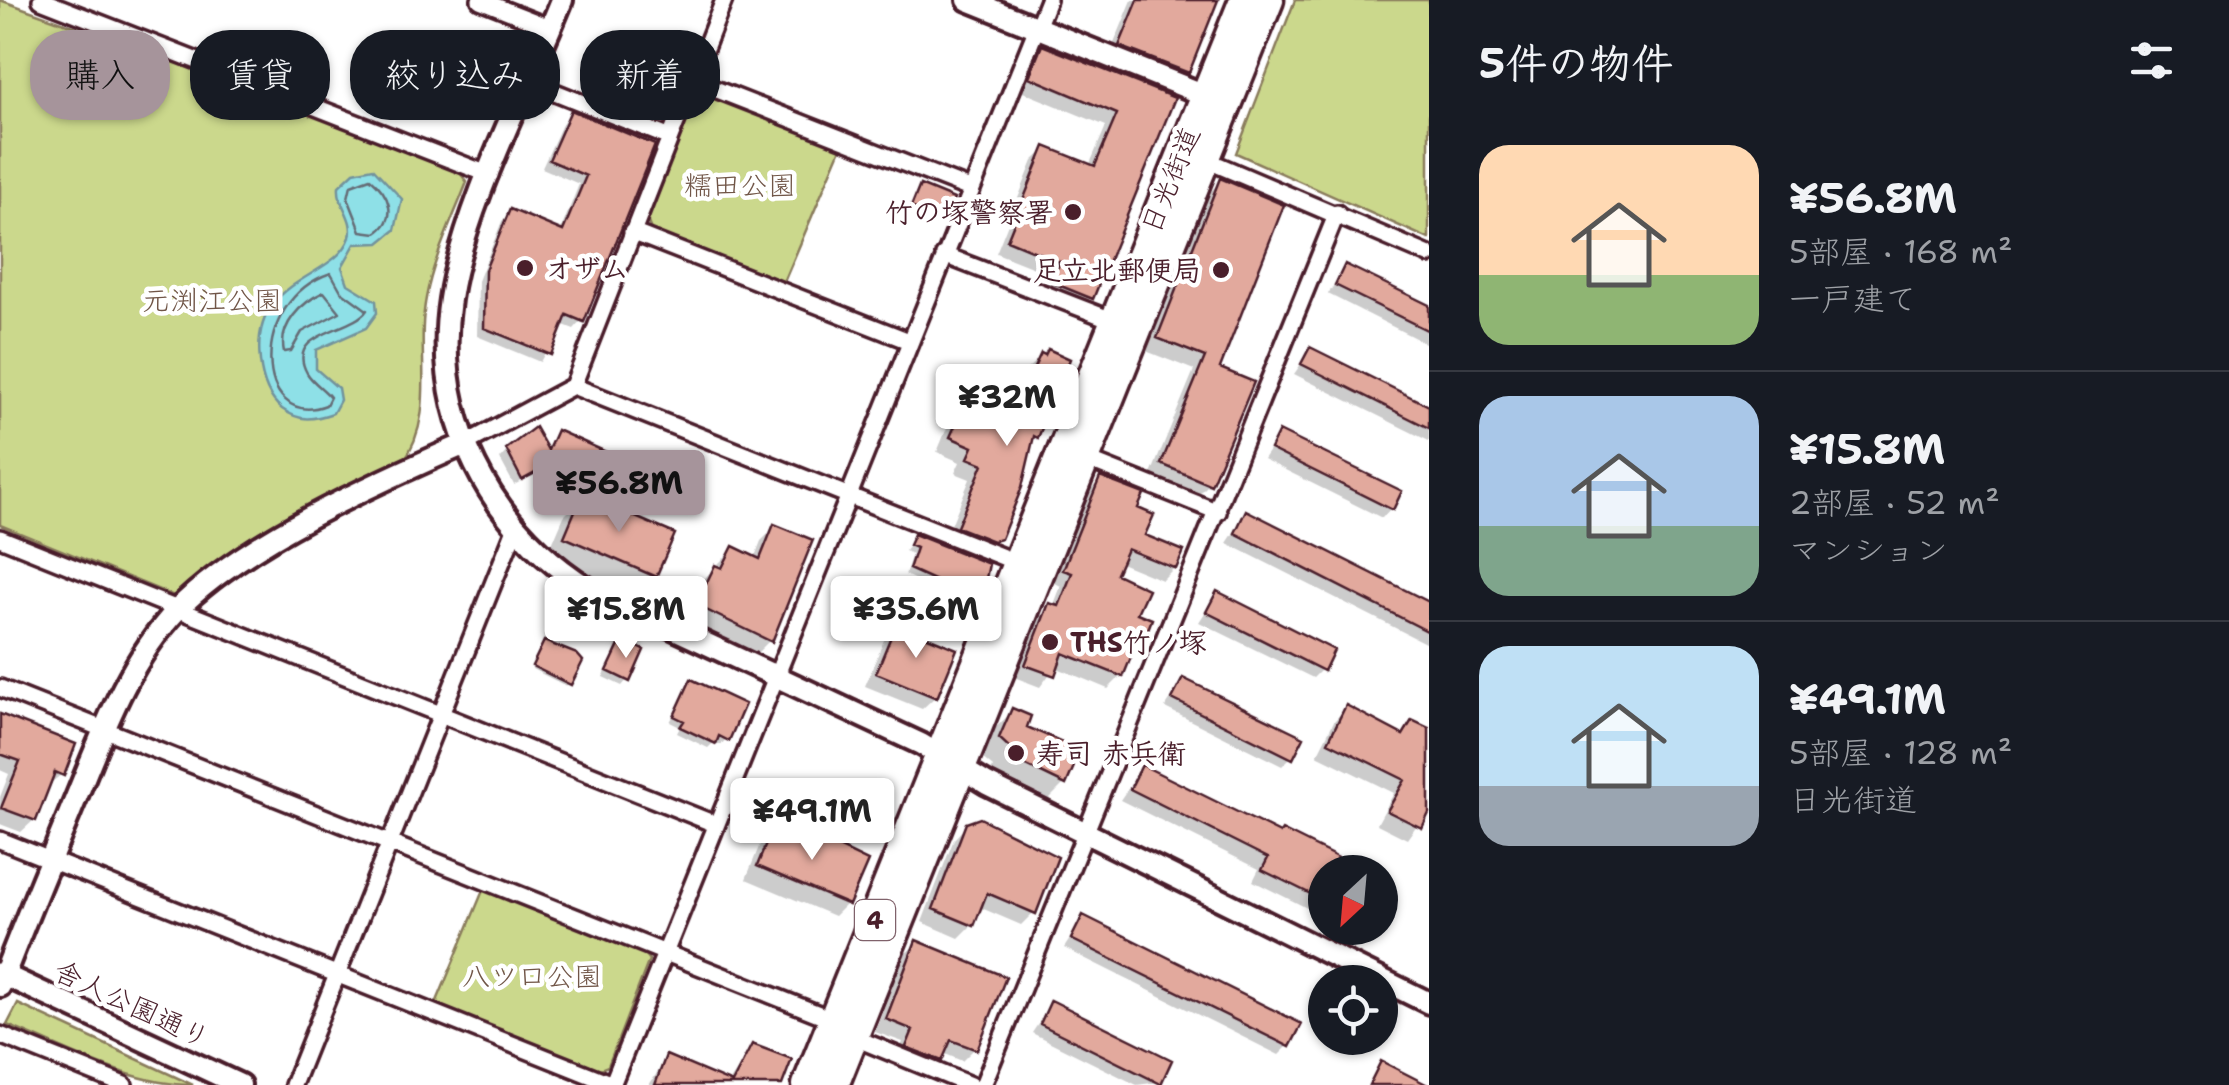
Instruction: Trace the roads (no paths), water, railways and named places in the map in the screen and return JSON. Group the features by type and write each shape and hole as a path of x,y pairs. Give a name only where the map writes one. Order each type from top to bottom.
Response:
{"highway":[{"name":"日光街道","path":"807,1085 843,1029 951,762 1083,458 1124,326 1205,94 1244,0"},
{"name":"日光街道","path":"951,762 1018,563 1204,159 1269,0"},
{"name":"日光街道","path":"834,1085 843,1029"}],"street":[{"path":"480,0 550,28 562,0"},
{"path":"712,30 724,0"},
{"path":"968,0 1205,94"},
{"path":"0,840 612,1085 1048,0"},
{"path":"51,2 490,175"},
{"path":"720,91 970,189"},
{"path":"560,94 668,136"},
{"path":"514,120 456,266 446,326 449,384 465,444 492,498 515,529 588,589 951,762 1429,1003"},
{"path":"1,978 104,730 134,668 179,609 223,572 277,538 574,386 675,120"},
{"path":"1204,159 1429,254"},
{"path":"983,1085 1337,213"},
{"path":"632,232 909,341"},
{"path":"944,255 1124,326"},
{"path":"574,386 1018,563"},
{"path":"1083,458 1218,512"},
{"path":"293,1085 515,529"},
{"path":"0,538 714,824"},
{"path":"0,688 664,951 970,1085"},
{"name":"舎人公園通り","path":"1,978 240,1085"},
{"path":"0,1035 124,1085"}],"water":[{"path":"373,168 402,199 395,230 379,243 355,244 342,267 348,284 376,301 377,313 366,328 316,350 316,369 338,388 340,400 333,413 301,418 282,409 266,387 260,361 260,333 280,296 342,251 351,230 339,186 354,172"}],"place":[{"name":"竹の塚警察署","path":"1073,212"},
{"name":"オザム","path":"525,268"},
{"name":"足立北郵便局","path":"1221,270"},
{"name":"THS竹ノ塚","path":"1050,642"},
{"name":"寿司 赤兵衛","path":"1016,753"}],"park label":[{"name":"糯田公園","path":"740,185"},
{"name":"元渕江公園","path":"212,300"},
{"name":"八ツ口公園","path":"532,976"}]}
